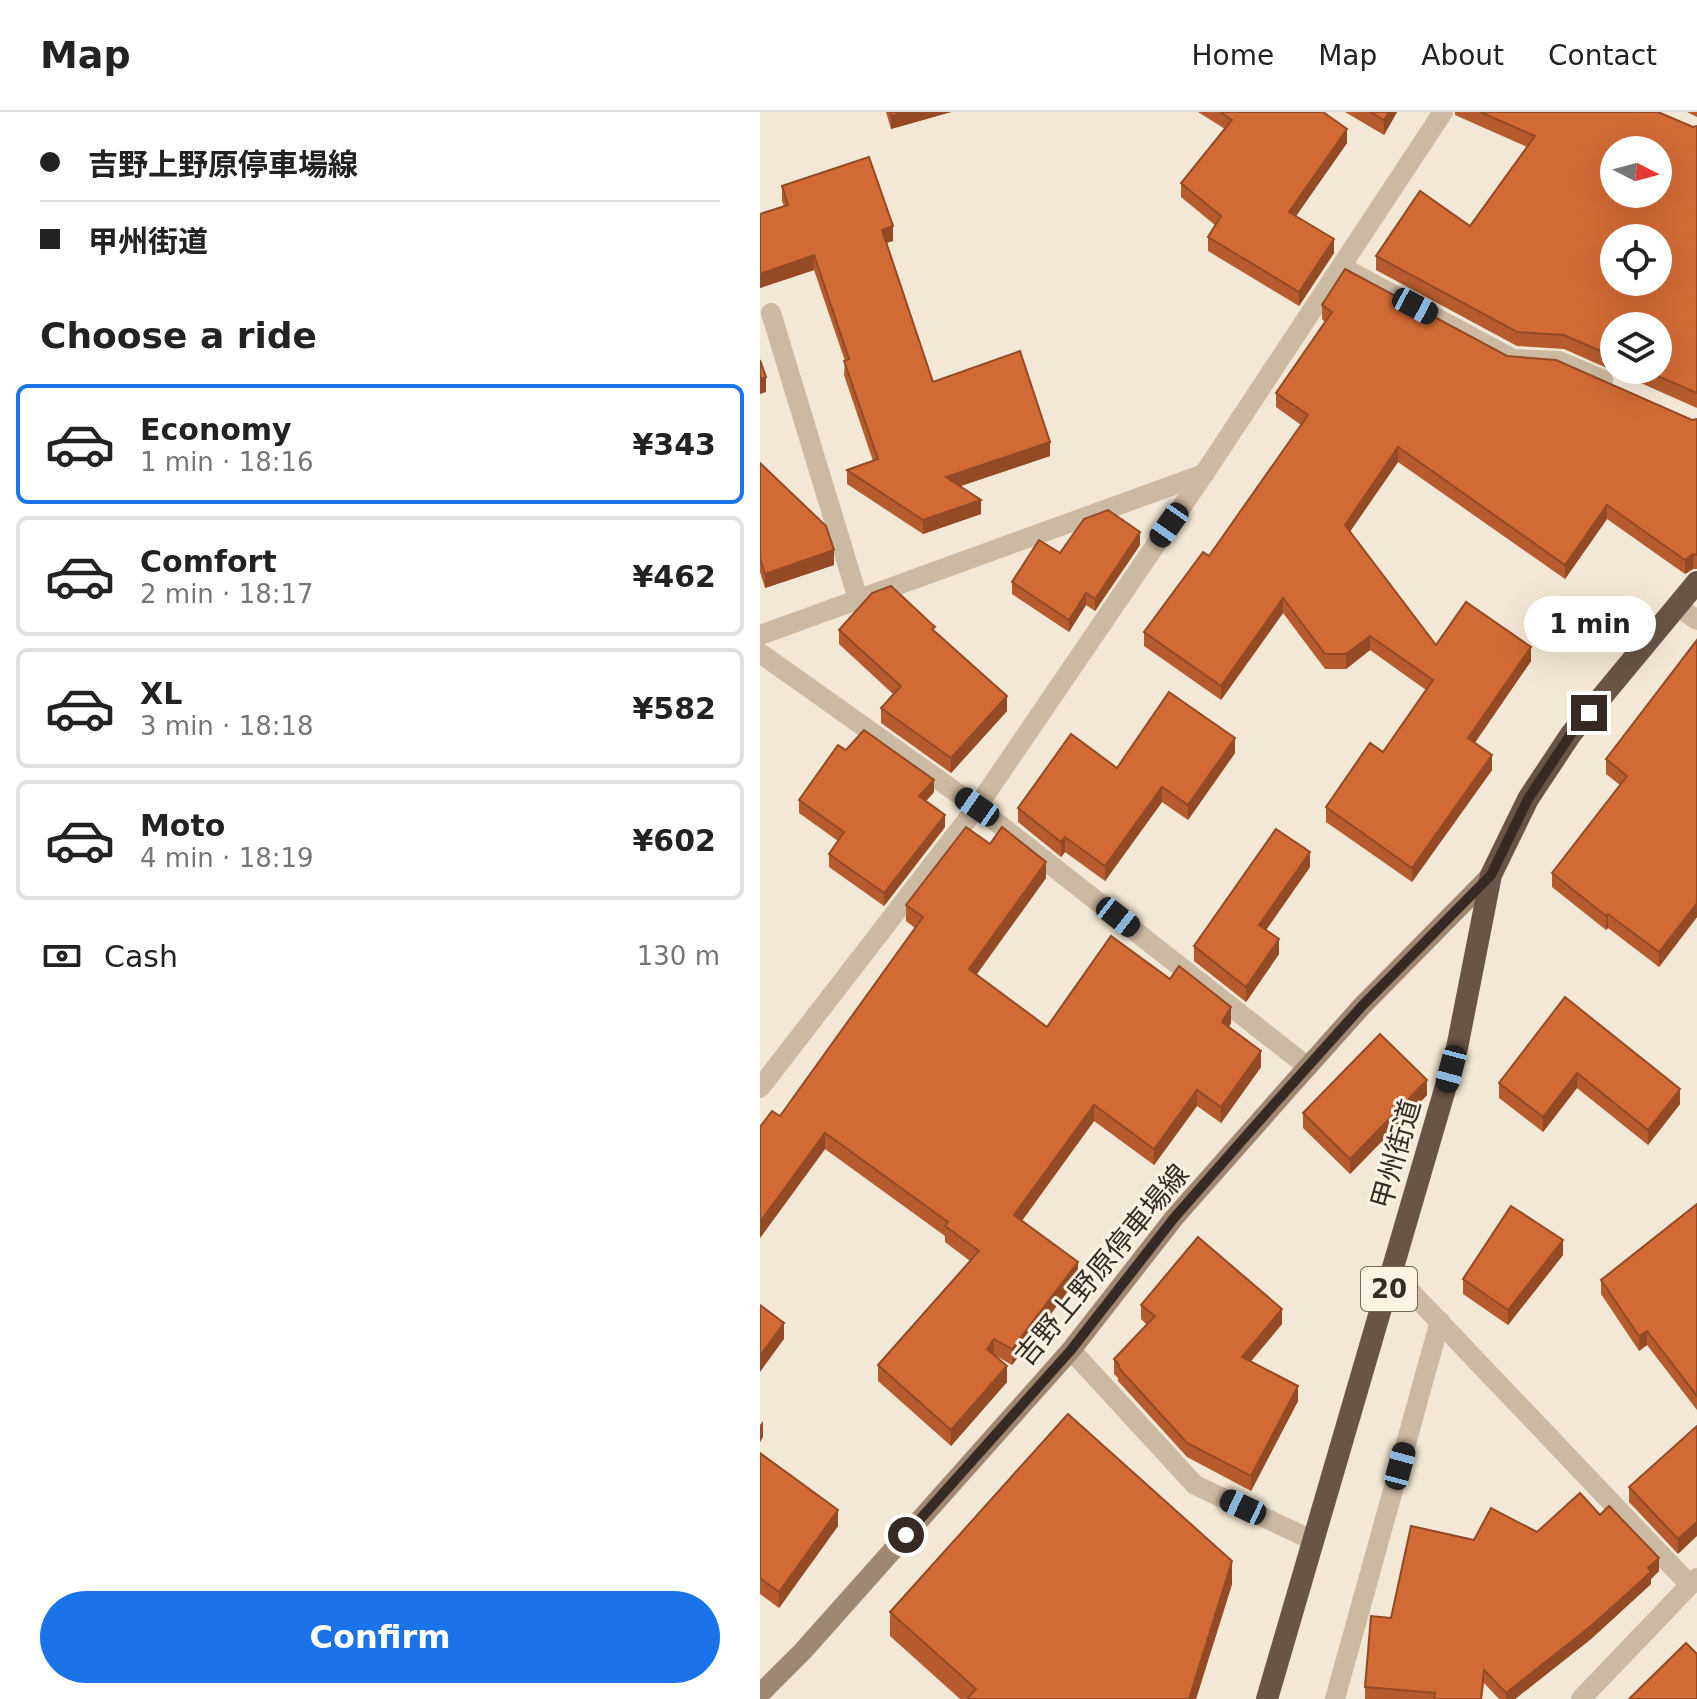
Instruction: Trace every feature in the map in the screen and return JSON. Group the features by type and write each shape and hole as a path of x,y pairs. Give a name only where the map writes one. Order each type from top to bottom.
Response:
{"highway":[{"name":"甲州街道","path":"1267,1699 1457,1048 1491,875 1528,799 1571,734 1697,582"}],"main road":[{"name":"吉野上野原停車場線","path":"760,1694 803,1651 1071,1350 1174,1218 1362,1006 1491,875"}],"street":[{"path":"760,1088 977,807 1204,474 1443,112"},
{"path":"1342,267 1513,359 1559,361 1628,391"},
{"path":"771,313 858,599"},
{"path":"760,635 1204,474"},
{"path":"1677,606 1697,620"},
{"path":"760,653 977,807 1308,1067"},
{"path":"1393,1273 1694,1582 1581,1699"},
{"path":"1335,1699 1440,1321"},
{"path":"1071,1350 1195,1485 1314,1541"}],"building":[{"path":"1220,112 1323,112 1347,129 1289,212 1334,239 1299,292 1208,237 1221,216 1181,183 1232,120"},
{"path":"1370,112 1389,112 1384,120"},
{"path":"1480,112 1658,112 1697,126 1697,393 1672,382 1672,312 1600,312 1600,351 1564,335 1517,332 1376,256 1420,191 1470,226 1535,136"},
{"path":"869,157 893,226 882,230 933,382 1020,351 1050,442 946,477 981,500 923,520 847,470 878,459 844,361 849,359 814,255 760,274 760,214 788,205 782,186"},
{"path":"1345,269 1507,356 1556,360 1600,379 1600,384 1610,384 1692,420 1697,419 1697,555 1693,554 1685,560 1607,505 1565,565 1398,447 1345,525 1436,645 1466,602 1531,647 1468,738 1492,755 1412,868 1326,807 1370,743 1383,752 1433,680 1370,636 1346,654 1325,654 1283,598 1221,686 1144,632 1203,552 1209,556 1308,415 1276,393 1332,312 1322,305"},
{"path":"760,360 766,377 760,379"},
{"path":"760,463 826,526 834,550 765,574 760,558"},
{"path":"1108,510 1140,532 1095,599 1086,593 1069,620 1012,582 1039,540 1060,553 1084,519"},
{"path":"891,586 935,627 932,629 1007,696 951,758 881,708 901,686 839,630 872,593"},
{"path":"1697,640 1697,903 1659,952 1608,914 1606,916 1552,873 1627,776 1606,759"},
{"path":"1169,692 1235,738 1188,805 1162,787 1105,866 1065,837 1061,842 1018,808 1071,734 1117,768"},
{"path":"864,730 934,780 919,796 945,815 884,893 829,854 844,832 799,800 838,745 846,750"},
{"path":"966,827 990,844 1002,827 1046,862 969,969 1047,1027 1111,936 1170,979 1179,966 1231,1007 1222,1022 1261,1051 1221,1107 1197,1090 1154,1149 1094,1105 1014,1215 1078,1262 1012,1349 994,1339 987,1349 1007,1366 951,1430 878,1365 979,1251 945,1226 948,1222 825,1133 760,1222 760,1127 772,1111 780,1116 923,917 906,905"},
{"path":"1276,829 1310,852 1259,925 1279,939 1246,987 1194,946"},
{"path":"1565,997 1680,1089 1648,1130 1577,1073 1543,1117 1499,1083"},
{"path":"1380,1034 1427,1080 1350,1159 1303,1113"},
{"path":"1697,1204 1697,1396 1647,1331 1639,1336 1601,1280"},
{"path":"1511,1206 1563,1240 1508,1310 1463,1279"},
{"path":"1198,1237 1282,1309 1242,1357 1298,1386 1251,1476 1187,1443 1114,1359 1155,1316 1141,1305"},
{"path":"760,1305 784,1323 760,1356"},
{"path":"1068,1414 1232,1561 1189,1699 967,1699 976,1689 890,1612"},
{"path":"1697,1426 1697,1522 1678,1539 1629,1487"},
{"path":"760,1453 838,1510 779,1592 760,1578"},
{"path":"1580,1493 1600,1515 1609,1506 1659,1558 1648,1568 1651,1572 1591,1626 1506,1693 1484,1670 1481,1699 1434,1699 1435,1693 1365,1687 1371,1616 1391,1618 1411,1526 1474,1540 1491,1508 1537,1532"},
{"path":"1686,1643 1697,1654 1697,1699 1629,1699"}],"route":[{"path":"906,1535 1071,1350 1174,1218 1268,1111 1362,1006 1491,875 1528,799 1571,734 1589,713"}]}
